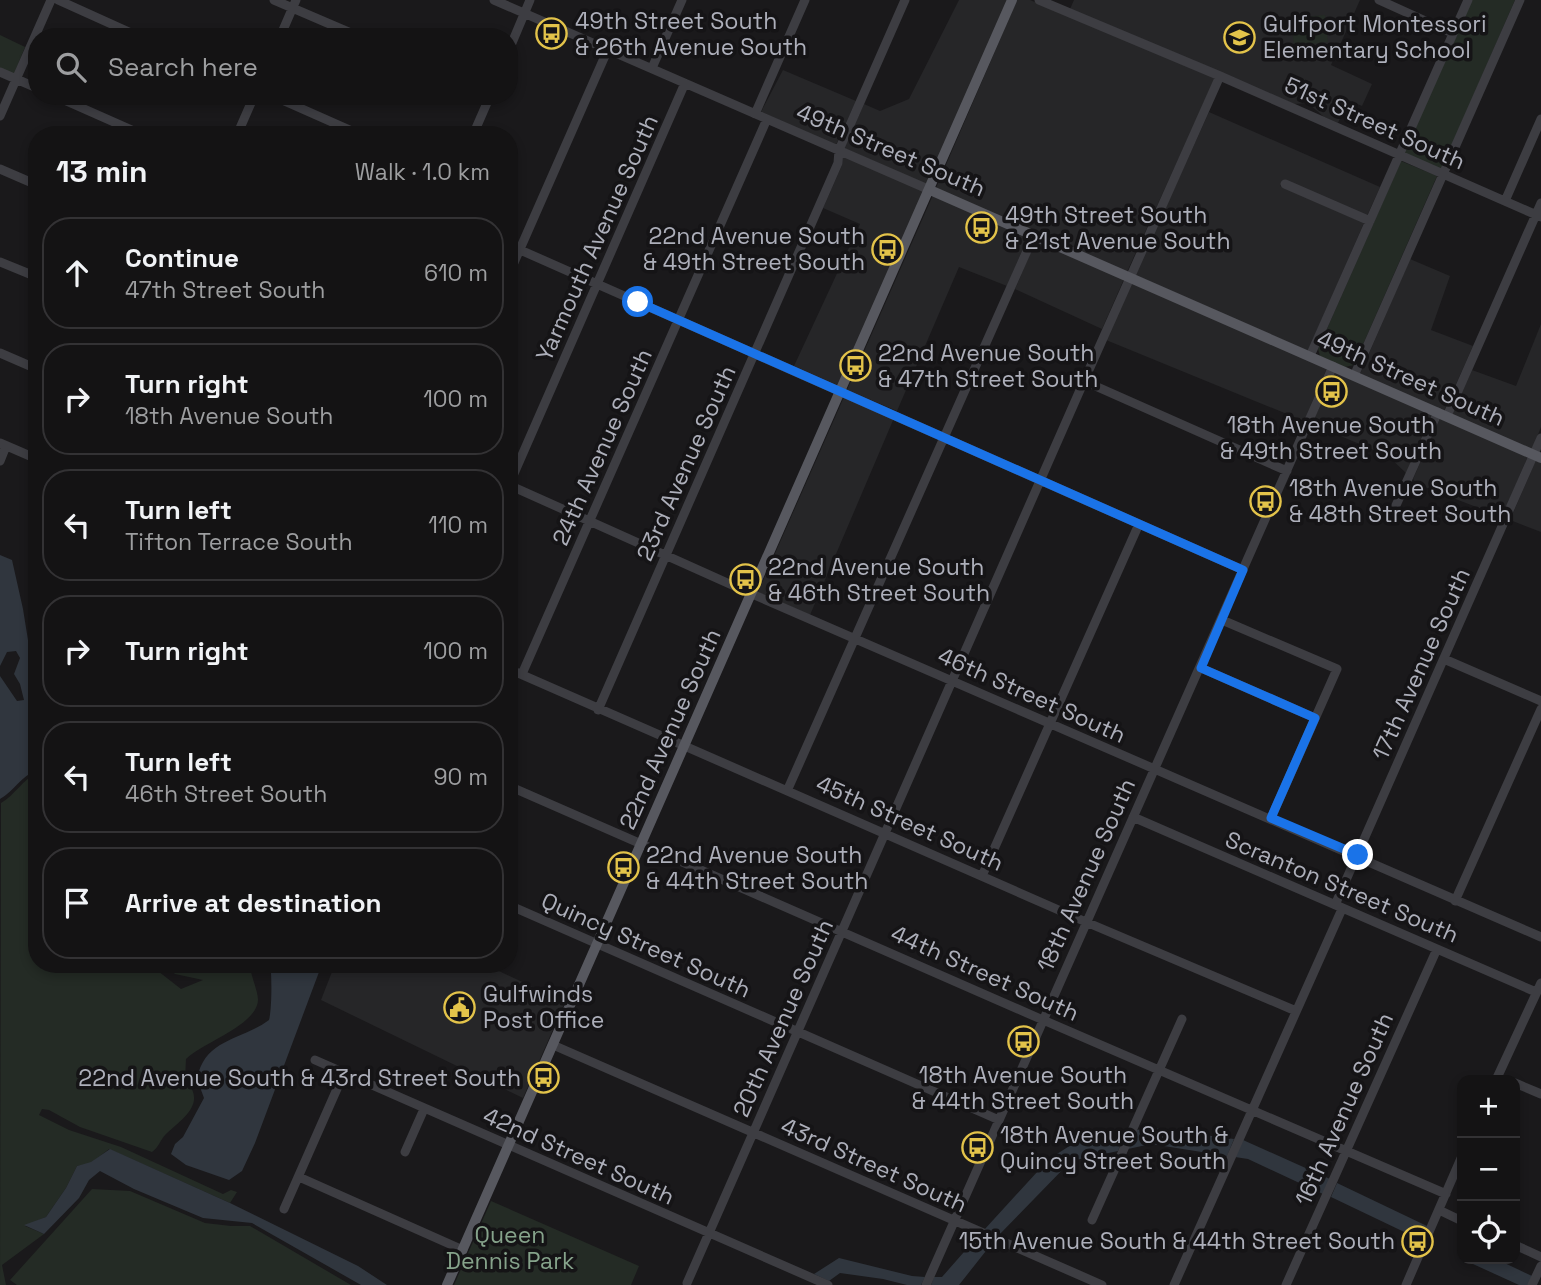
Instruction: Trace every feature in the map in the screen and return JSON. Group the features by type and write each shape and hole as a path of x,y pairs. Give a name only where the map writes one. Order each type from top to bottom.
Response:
{"main road":[{"name":"22nd Avenue South","path":"447,1285 1012,0"},
{"name":"49th Street South","path":"930,190 1537,456"}],"street":[{"path":"39,28 51,0"},
{"path":"58,0 120,28"},
{"path":"274,0 295,4 342,28"},
{"name":"49th Street South","path":"494,0 930,190"},
{"path":"518,29 530,0"},
{"path":"652,68 682,0"},
{"path":"755,114 804,0"},
{"name":"23rd Avenue South","path":"598,710 838,163 839,150 905,0"},
{"name":"51st Street South","path":"1039,0 1220,76 1538,216"},
{"path":"1379,0 1452,33"},
{"path":"1310,356 1468,0"},
{"path":"1354,376 1520,0"},
{"path":"284,28 295,4"},
{"path":"518,254 608,49"},
{"path":"0,116 28,52"},
{"path":"0,72 28,84"},
{"name":"20th Avenue South","path":"687,1283 1083,381 1220,76"},
{"name":"Yarmouth Avenue South","path":"518,465 685,83"},
{"path":"75,105 123,126"},
{"path":"241,126 250,105"},
{"path":"293,105 341,126"},
{"path":"477,126 486,105"},
{"name":"24th Avenue South","path":"522,674 767,119"},
{"path":"1505,201 1541,119"},
{"path":"0,169 28,181"},
{"path":"1285,184 1370,221"},
{"path":"1393,512 1538,216 1541,202"},
{"path":"787,791 1034,235"},
{"path":"520,250 1243,570"},
{"path":"0,261 28,274"},
{"path":"0,353 28,365"},
{"name":"18th Avenue South","path":"926,1285 1333,366"},
{"path":"1083,381 1287,471"},
{"name":"17th Avenue South","path":"1174,1285 1296,1011 1358,855 1537,456 1541,438"},
{"path":"0,461 3,445 28,455"},
{"name":"46th Street South","path":"518,489 752,594 1358,855 1455,901 1541,937"},
{"path":"982,876 1139,524"},
{"path":"1222,620 1337,669 1271,818"},
{"path":"1444,659 1541,701"},
{"path":"1201,668 1315,718"},
{"name":"45th Street South","path":"518,672 598,710 1296,1011"},
{"path":"1455,901 1541,709"},
{"name":"44th Street South","path":"518,790 1446,1194"},
{"name":"Scranton Street South","path":"1133,817 1536,992"},
{"name":"Quincy Street South","path":"518,909 999,1120"},
{"name":"16th Avenue South","path":"1286,1285 1437,949"},
{"path":"1498,1075 1541,983"},
{"path":"1092,1220 1182,1020"},
{"name":"43rd Street South","path":"553,1045 1102,1285"},
{"name":"42nd Street South","path":"315,1060 828,1285"},
{"path":"285,1209 344,1073"},
{"path":"1520,1085 1541,1094"},
{"path":"405,1152 424,1108"},
{"path":"1406,1285 1457,1168"},
{"path":"299,1177 463,1250"},
{"path":"1439,1210 1457,1219"},
{"path":"1520,1247 1541,1257"},
{"path":"1532,1285 1541,1266"}],"shaded area":[{"path":"959,0 1008,0 928,185 844,148 864,104 880,111 909,99"},
{"path":"1017,0 1030,0 1215,78 1127,272 936,188"},
{"name":"Gulfport Montessori Elementary School","path":"1074,0 1360,0 1331,65 1372,84 1362,106 1348,100 1338,123 1324,117 1308,103 1294,104 1070,9"},
{"path":"783,70 856,101 836,145 761,112"},
{"path":"1209,112 1380,187 1367,216 1283,180 1280,186 1364,223 1308,351 1135,275"},
{"path":"843,156 925,191 839,386 794,366 860,224 823,208 842,165"},
{"path":"933,195 1028,237 1007,286 959,267 897,411 847,390"},
{"path":"1036,240 1124,279 1102,329 1015,289"},
{"path":"1410,259 1450,276 1431,330 1473,346 1444,411 1360,374"},
{"path":"1132,282 1327,368 1304,421 1106,340"},
{"path":"1541,324 1541,427 1532,450 1452,415 1472,370 1516,386"},
{"path":"1335,372 1432,414 1406,473 1388,456 1312,424"},
{"path":"844,397 894,418 810,615 758,592"},
{"path":"1440,418 1528,456 1502,517 1417,484 1413,479"},
{"path":"1536,460 1541,462 1541,532 1510,520"},
{"path":"0,555 12,560 28,640 28,775 0,799 0,676 17,701 24,700 14,674 20,658 16,651 7,652 0,666"},
{"path":"319,973 255,1143 242,1171 229,1180 186,1165 171,1154 204,1098 197,1079 208,1055 226,1042 269,1020 271,974"},
{"path":"332,973 503,973 565,1002 523,1098 321,1000"},
{"path":"1153,1128 1234,1139 1227,1156 1151,1144 1128,1149 1136,1130"},
{"path":"1126,1132 1118,1151 1071,1161 998,1236 984,1230 1049,1159 1079,1140"},
{"path":"1243,1140 1330,1179 1323,1194 1248,1159 1235,1157"},
{"path":"110,1149 230,1203 358,1266 387,1285 361,1285 252,1223 203,1218 134,1189 100,1171 89,1180 79,1198 44,1234 24,1225 46,1217 77,1166 91,1162"},
{"path":"1337,1183 1427,1226 1421,1240 1331,1197"},
{"path":"978,1236 993,1242 959,1285 931,1285 934,1277 942,1277"},
{"path":"839,1258 925,1277 921,1285 907,1285 840,1273 829,1281 814,1274"},
{"path":"1473,1264 1507,1264 1532,1276 1528,1285 1519,1285"}],"green space":[{"path":"1472,0 1515,0 1441,170 1404,154"},
{"path":"1325,15 1328,42 1294,46 1291,18"},
{"path":"0,35 25,47 14,74 0,68"},
{"path":"1401,161 1437,176 1354,365 1345,367 1320,356 1318,349"},
{"path":"27,780 28,973 161,973 181,989 203,980 174,973 251,973 258,1000 255,1009 240,1025 186,1059 185,1080 194,1096 193,1103 185,1116 152,1152 80,1127 49,1110 42,1109 39,1115 69,1130 121,1147 223,1194 231,1190 237,1192 230,1203 109,1149 91,1163 77,1166 46,1217 25,1226 44,1234 2,1265 6,1285 0,1285 1,803"},
{"path":"92,1189 130,1191 205,1223 250,1226 351,1285 17,1285 10,1280"},
{"name":"Queen Dennis Park","path":"491,1201 639,1266 631,1285 454,1285"}],"place":[{"name":"49th Street South & 26th Avenue South","path":"552,34"},
{"name":"Gulfport Montessori Elementary School","path":"1240,37"},
{"name":"49th Street South & 21st Avenue South","path":"982,228"},
{"name":"22nd Avenue South & 49th Street South","path":"888,249"},
{"name":"22nd Avenue South & 47th Street South","path":"855,366"},
{"name":"18th Avenue South & 49th Street South","path":"1331,391"},
{"name":"18th Avenue South & 48th Street South","path":"1266,501"},
{"name":"22nd Avenue South & 46th Street South","path":"745,580"},
{"name":"22nd Avenue South & 44th Street South","path":"623,868"},
{"name":"Gulfwinds Post Office","path":"460,1007"},
{"name":"18th Avenue South & 44th Street South","path":"1023,1041"},
{"name":"22nd Avenue South & 43rd Street South","path":"544,1078"},
{"name":"18th Avenue South & Quincy Street South","path":"977,1148"},
{"name":"15th Avenue South & 44th Street South","path":"1418,1241"}],"route":[{"path":"638,302 1243,570 1201,668 1315,718 1271,818 1358,855"}]}
